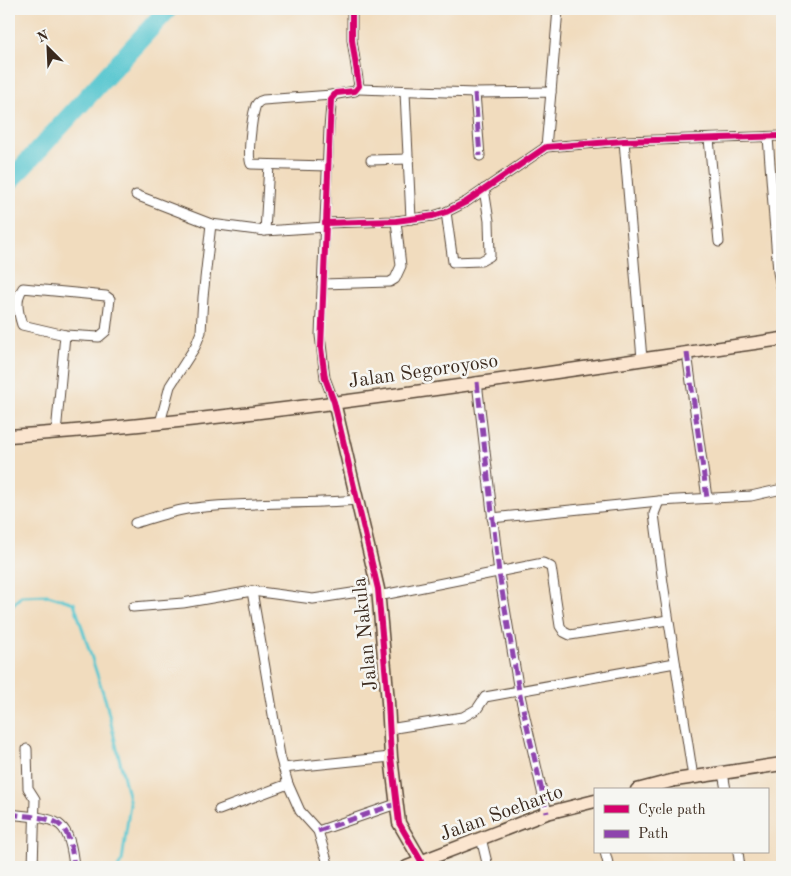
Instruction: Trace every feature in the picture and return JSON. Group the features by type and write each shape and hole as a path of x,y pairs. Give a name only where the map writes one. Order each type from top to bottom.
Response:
{"street":[{"path":"352,9 352,40 358,89"},
{"path":"546,147 558,9"},
{"path":"328,166 251,164 249,160 254,110 258,102 263,100 332,95 358,89 405,92 551,92"},
{"path":"405,92 410,159 411,219"},
{"path":"475,93 480,156"},
{"path":"332,95 320,335 325,378 334,402"},
{"path":"136,195 211,224 265,231 396,221 446,212 466,202 546,147 624,140 782,136"},
{"path":"768,137 778,272 782,292"},
{"path":"710,139 719,242"},
{"path":"624,140 642,359"},
{"path":"371,160 410,159"},
{"path":"265,231 269,165"},
{"path":"446,212 453,262 481,261 490,256 489,221 484,189"},
{"path":"322,284 390,282 395,280 401,266 396,221"},
{"path":"160,423 170,386 195,347 202,332 203,297 211,224"},
{"path":"24,288 106,296 110,299 106,331 98,337 65,336 22,325 17,310 19,294 24,288"},
{"path":"56,433 65,336"},
{"name":"Jalan Segoroyoso","path":"9,436 160,423 334,402 782,339"},
{"path":"687,353 707,498"},
{"path":"477,382 499,573 520,690 547,813"},
{"name":"Jalan Nakula","path":"334,402 378,592 391,757 399,823 421,861"},
{"path":"492,518 659,501 751,496 782,489"},
{"path":"134,522 196,508 252,503 324,503 357,500"},
{"path":"659,501 654,514 668,620 693,777"},
{"path":"133,607 183,603 252,591 314,600 378,592 548,564 556,593 560,626 564,632 570,635 668,620"},
{"path":"252,591 283,768 300,811 318,831 329,867"},
{"path":"389,729 463,717 477,709 485,697 675,663"},
{"path":"27,749 28,788 36,799 33,867"},
{"path":"283,768 391,757"},
{"path":"645,788 693,777 782,764"},
{"path":"723,773 726,788"},
{"path":"218,810 288,784"},
{"name":"Jalan Soeharto","path":"408,867 547,813 594,803"},
{"path":"318,831 396,804"},
{"path":"9,814 50,819 61,826 72,841 74,867"},
{"path":"481,838 488,867"},
{"path":"606,854 609,867"},
{"path":"738,854 740,867"}],"waterway":[{"path":"9,182 168,9"},
{"path":"9,610 21,596 48,595 74,603 106,702 130,804 122,861 118,867"}],"marked path":[{"path":"475,93 480,156"},
{"path":"687,353 707,498"},
{"path":"477,382 499,573 519,691 547,813"},
{"path":"318,831 396,804"},
{"path":"9,814 38,817 57,823 68,837 74,867"}],"cycle path":[{"path":"352,9 352,40 359,86 355,91 336,93 331,99 321,348 325,378 334,402 378,589 391,757 399,823 421,861"},
{"path":"325,223 396,221 433,216 446,212 466,202 546,147 624,141 782,136"}]}
